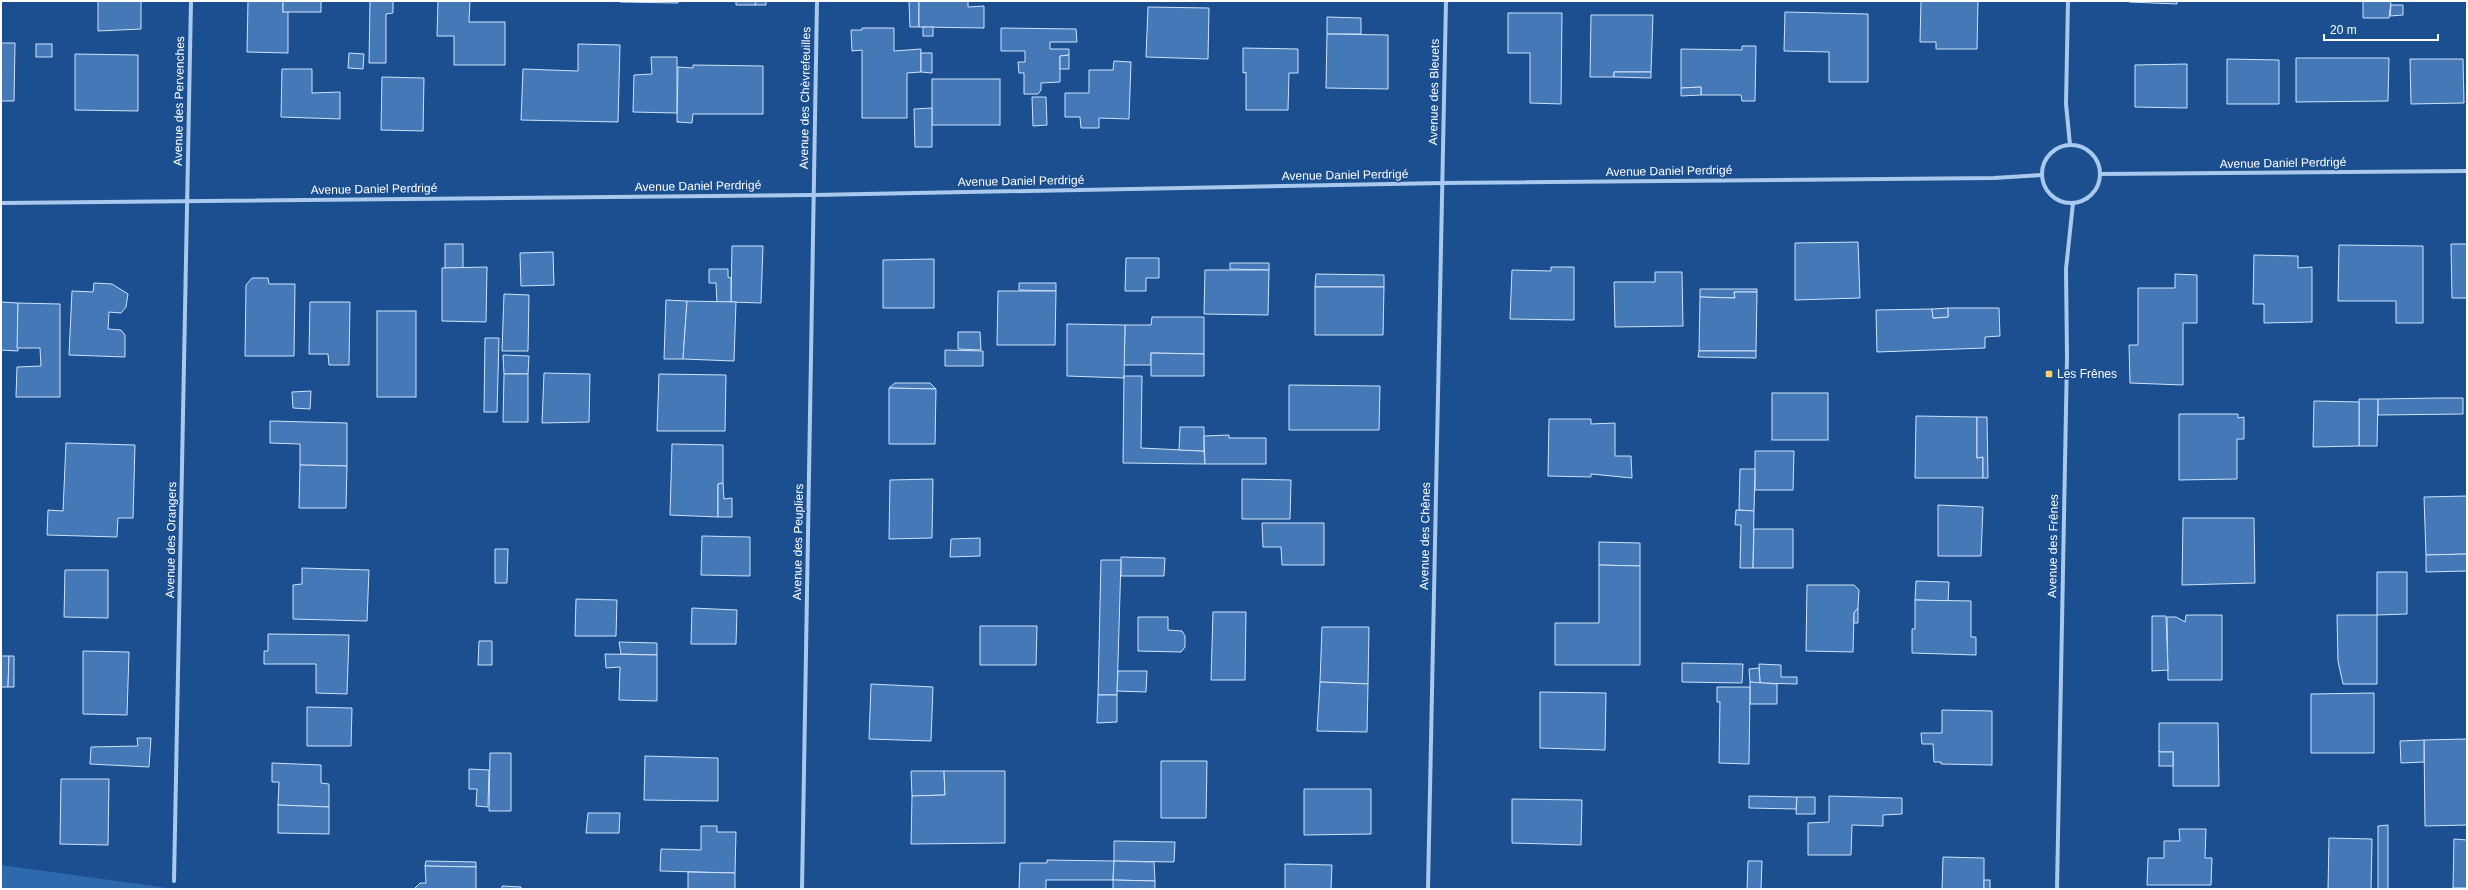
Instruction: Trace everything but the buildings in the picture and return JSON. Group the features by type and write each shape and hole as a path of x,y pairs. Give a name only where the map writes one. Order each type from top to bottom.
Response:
{"street":[{"name":"Avenue des Pervenches","path":"187,201 191,1"},
{"name":"Avenue des Chèvrefeuilles","path":"813,195 817,1"},
{"name":"Avenue des Bleuets","path":"1442,183 1446,1"},
{"path":"2068,1 2066,104 2070,145"},
{"path":"2070,145 2079,146 2090,153 2098,165 2100,174 2095,190 2089,197 2073,203 2059,200 2048,192 2042,175 2043,166 2053,151 2070,145"},
{"name":"Avenue Daniel Perdrigé","path":"2100,174 2467,171"},
{"name":"Avenue Daniel Perdrigé","path":"1,203 813,195 1442,183 1994,178 2042,175"},
{"name":"Avenue des Chênes","path":"1428,889 1442,183"},
{"name":"Avenue des Peupliers","path":"802,889 813,195"},
{"name":"Avenue des Orangers","path":"174,880 187,201"},
{"name":"Avenue des Frênes","path":"2057,889 2067,357 2066,269 2073,203"}],"shaded area":[{"path":"1,865 175,889 1,889"}],"place":[{"name":"Les Frênes","path":"2049,374"}]}
